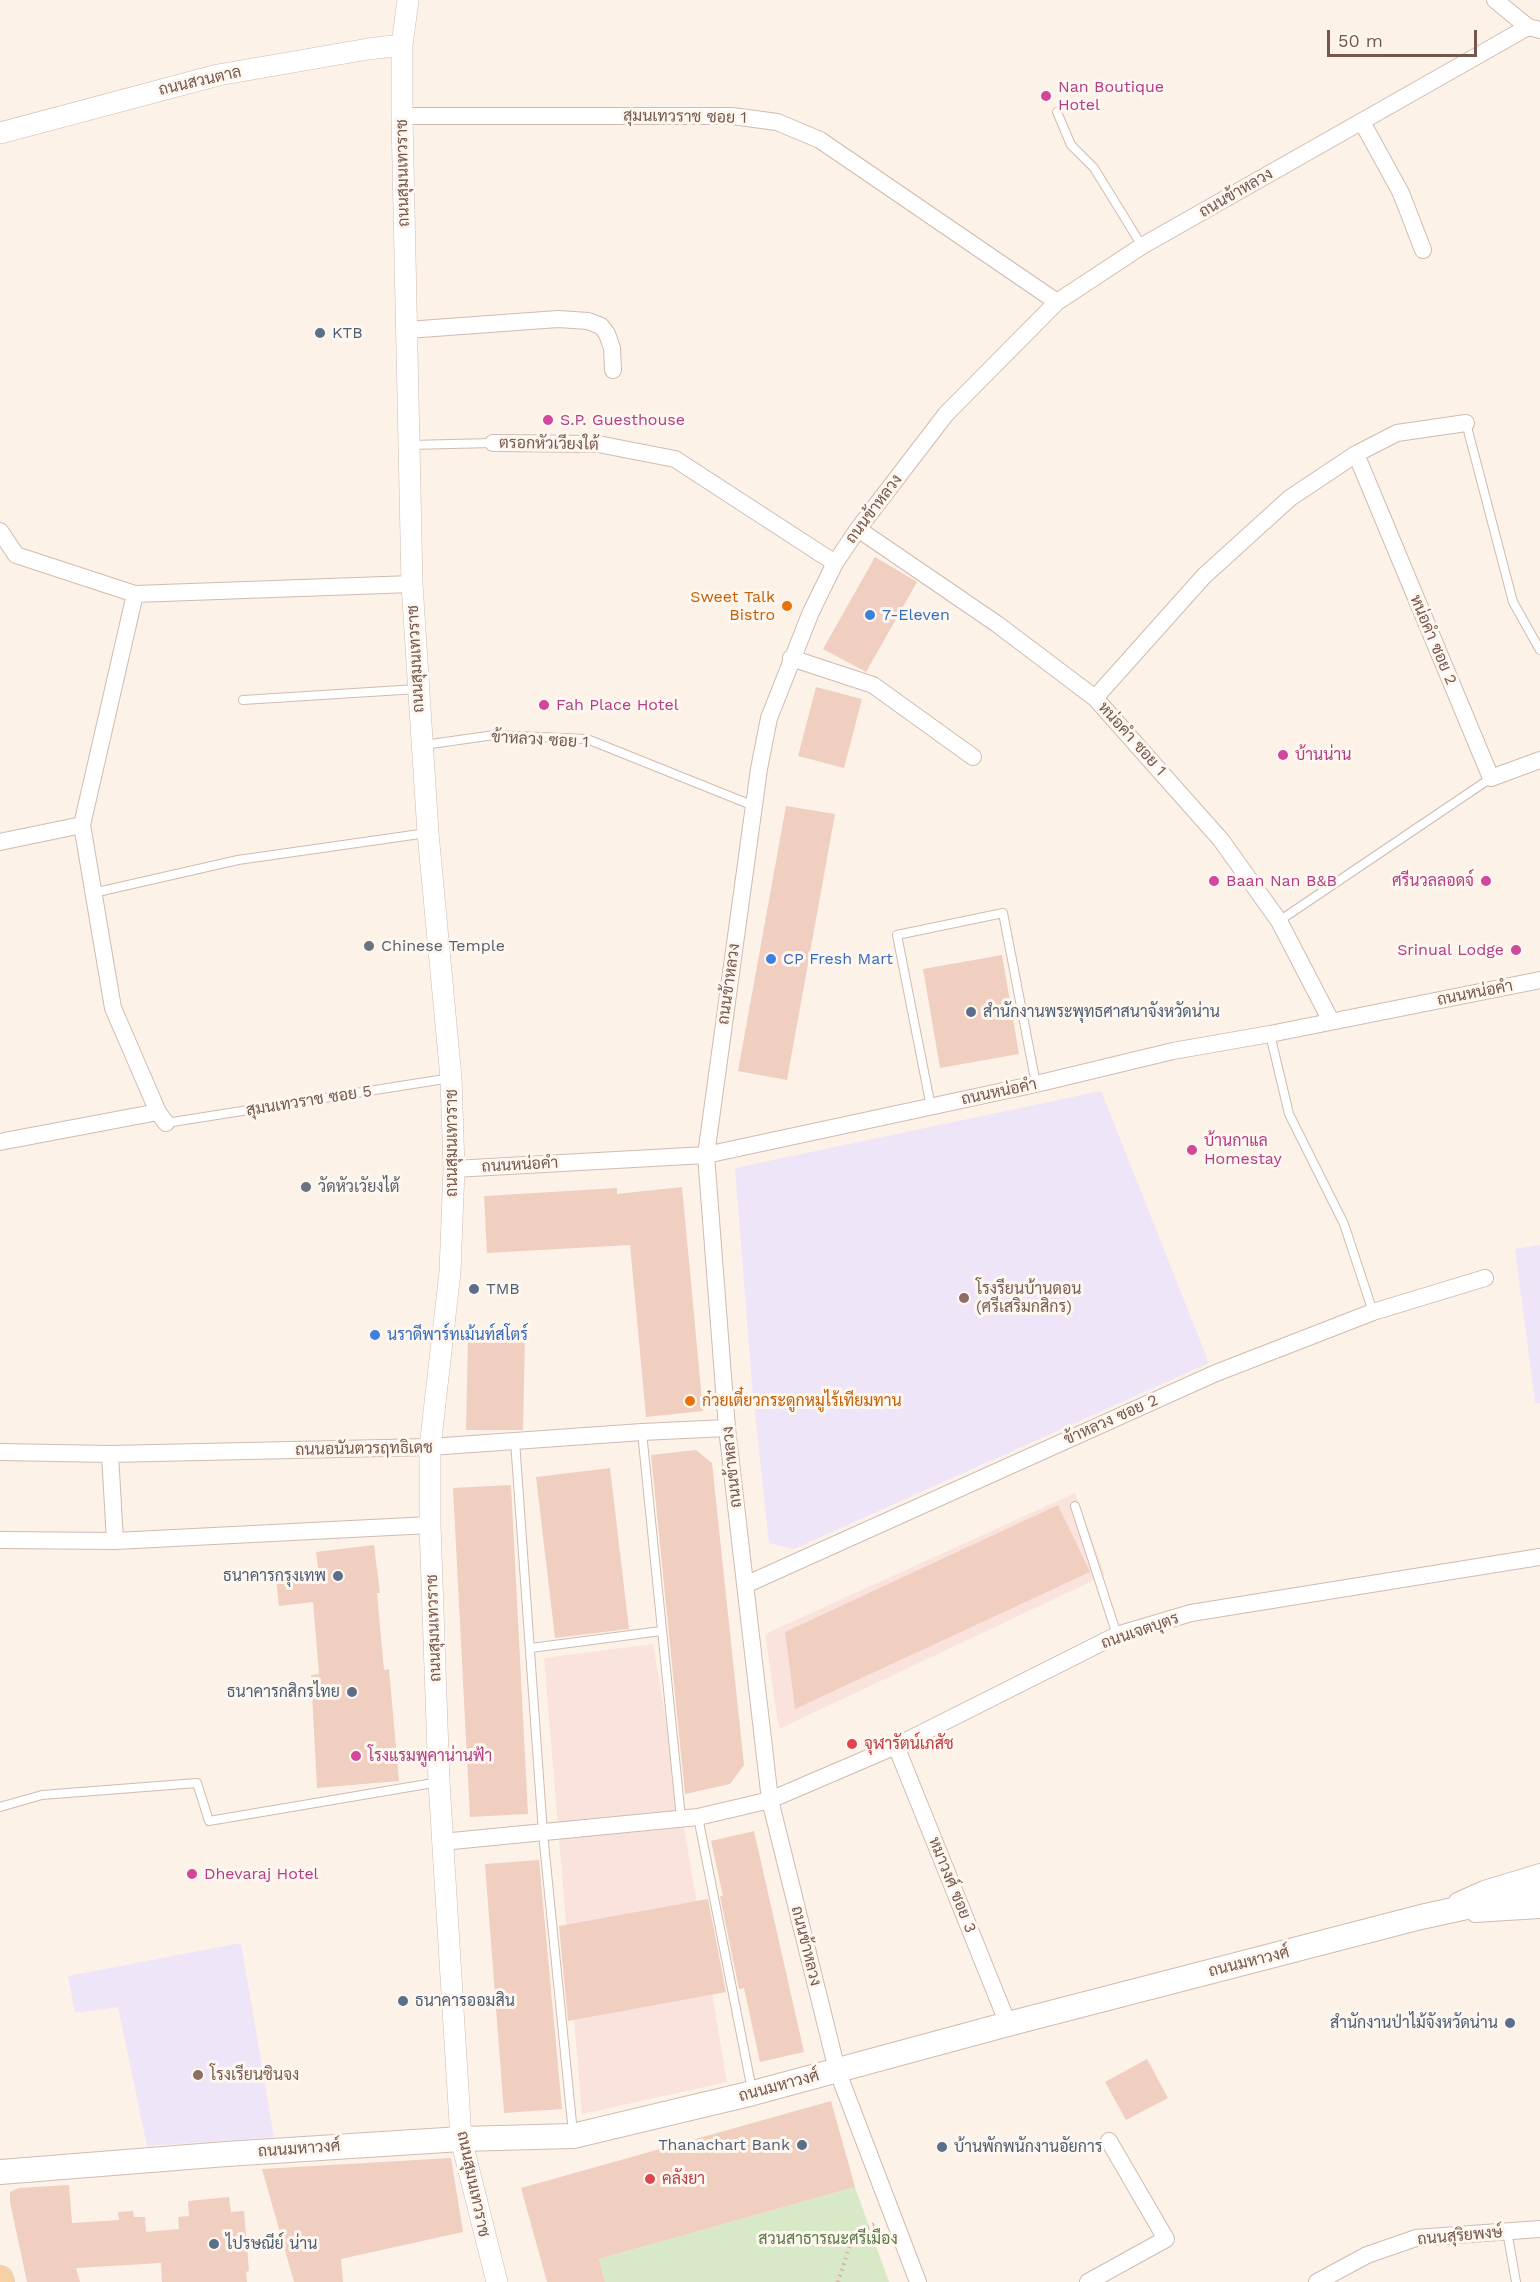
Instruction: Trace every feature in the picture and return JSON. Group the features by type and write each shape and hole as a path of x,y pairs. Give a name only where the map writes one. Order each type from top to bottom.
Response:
{"main road":[{"name":"ถนนมหาวงศ์","path":"0,2172 226,2154 461,2139 573,2136 753,2093 1421,1917 1540,1891"}],"street":[{"name":"ถนนสุมนเทวราช","path":"408,0 402,45 402,116 412,584 428,833 452,1078 454,1169 450,1272 430,1448 430,1525 439,1782 461,2139 496,2282"},
{"path":"1495,0 1534,29"},
{"name":"ถนนข้าหลวง","path":"918,2282 837,2070 770,1800 727,1428 706,1155 769,718 791,658 835,563 858,529 946,414 1057,302 1143,246 1362,122 1534,29"},
{"name":"ถนนสวนตาล","path":"0,133 218,75 368,48 402,45"},
{"name":"สุมนเทวราช ซอย 1","path":"402,116 732,116 777,122 820,140 1057,302"},
{"path":"1362,122 1401,193 1423,250"},
{"path":"407,330 558,319 588,321 601,326 607,334 612,348 613,370"},
{"path":"1095,698 1204,576 1290,498 1356,454 1397,433 1466,423"},
{"name":"ตรอกหัวเวียงใต้","path":"493,443 598,444 675,459 835,563"},
{"name":"หน่อคำ ซอย 2","path":"1356,454 1491,778"},
{"name":"หน่อคำ ซอย 1","path":"858,529 997,624 1095,698 1221,840 1279,921 1331,1021"},
{"path":"0,531 16,555 135,594 412,584"},
{"path":"0,1142 162,1117 113,1008 82,825 135,594"},
{"path":"791,658 873,685 973,757"},
{"path":"1491,778 1540,760"},
{"path":"0,842 82,825"},
{"name":"ถนนหน่อคำ","path":"454,1169 706,1155 1036,1084 1173,1051 1540,980"},
{"name":"ข้าหลวง ซอย 2","path":"745,1585 1216,1373 1373,1312 1485,1278"},
{"name":"ถนนอนันตวรฤทธิเดช","path":"0,1452 110,1454 430,1448 727,1428"},
{"path":"110,1454 115,1541"},
{"path":"0,1540 115,1541 430,1525"},
{"name":"ถนนเจตบุตร","path":"442,1842 689,1817 770,1800 896,1746 1117,1635 1191,1613 1540,1557"},
{"name":"หมาวงศ์ ซอย 3","path":"896,1746 1008,2024"},
{"path":"1421,1917 1484,1889 1540,1872"},
{"path":"1421,1917 1540,1910"},
{"path":"1088,2282 1166,2239 1109,2141"},
{"name":"ถนนสุริยพงษ์","path":"1317,2282 1367,2254 1416,2238 1540,2229"}],"lane":[{"path":"1057,112 1071,145 1094,168 1143,246"},
{"path":"1466,423 1513,602 1540,650"},
{"name":"ตรอกหัวเวียงใต้","path":"410,445 493,443"},
{"path":"243,700 417,689"},
{"name":"ข้าหลวง ซอย 1","path":"422,746 494,735 587,739 755,806"},
{"path":"1279,921 1491,778"},
{"path":"93,893 238,860 428,833"},
{"path":"930,1107 897,935 1003,913 1036,1084"},
{"path":"1270,1034 1289,1114 1344,1224 1373,1312"},
{"name":"สุมนเทวราช ซอย 5","path":"162,1117 452,1078"},
{"path":"642,1432 661,1631 689,1817 753,2093"},
{"path":"515,1441 543,1833 573,2136"},
{"path":"1075,1506 1117,1635"},
{"path":"531,1647 661,1631"},
{"path":"0,1807 42,1795 197,1782 209,1821 439,1782"},
{"path":"1507,2231 1516,2282"}],"path":[{"path":"837,2282 854,2233 893,2216"}],"shaded area":[{"name":"โรงรียนบ้านดอน (ศรีเสริมกสิกร)","path":"1101,1091 1209,1363 794,1549 769,1543 752,1385 735,1168"},
{"path":"1540,1245 1540,1403 1535,1403 1515,1249"},
{"path":"1075,1493 1105,1575 779,1729 765,1634"},
{"path":"653,1644 727,2082 582,2114 544,1658"},
{"name":"โรงเรียนซินจง","path":"241,1943 274,2137 147,2146 118,2007 75,2013 68,1976"}],"green space":[{"name":"สวนสาธารณะศรีเมือง","path":"855,2187 889,2282 605,2282 599,2259"}],"building":[{"name":"7-Eleven","path":"875,557 917,582 866,672 823,649"},
{"path":"816,687 862,699 844,768 798,756"},
{"path":"786,806 835,814 787,1080 738,1071"},
{"name":"สำนักงานพระพุทธศาสนาจังหวัดน่าน","path":"1002,955 1019,1054 940,1068 923,969"},
{"path":"682,1187 703,1411 646,1417 630,1245 487,1253 484,1196 617,1188 617,1194"},
{"path":"468,1336 525,1337 523,1430 466,1430"},
{"path":"696,1450 712,1463 744,1765 730,1784 685,1794 651,1455"},
{"path":"610,1468 629,1629 555,1638 536,1477"},
{"path":"511,1485 528,1814 470,1817 453,1488"},
{"path":"1058,1505 1090,1572 795,1709 785,1632"},
{"path":"374,1545 380,1593 377,1593 384,1670 389,1669 399,1781 317,1788 311,1675 319,1674 313,1602 279,1606 276,1579 319,1574 316,1552"},
{"path":"754,1831 804,2052 760,2062 744,1988 739,1989 711,1841"},
{"path":"539,1860 562,2109 504,2113 485,1864"},
{"path":"708,1899 726,1992 568,2021 559,1926"},
{"path":"1147,2059 1168,2098 1126,2120 1105,2082"},
{"path":"831,2101 855,2187 599,2259 605,2282 547,2282 521,2188"},
{"path":"451,2158 463,2232 341,2259 343,2282 294,2282 262,2169"},
{"path":"69,2185 72,2223 119,2220 118,2212 133,2211 134,2217 145,2217 146,2232 179,2229 178,2217 189,2216 188,2201 229,2197 231,2212 244,2211 249,2271 246,2272 247,2282 162,2282 161,2263 76,2268 80,2282 27,2282 10,2202 10,2192 19,2188"}],"place":[{"name":"Nan Boutique Hotel","path":"1046,96"},
{"name":"KTB","path":"320,333"},
{"name":"S.P. Guesthouse","path":"548,420"},
{"name":"Sweet Talk Bistro","path":"787,606"},
{"name":"7-Eleven","path":"870,615"},
{"name":"Fah Place Hotel","path":"544,705"},
{"name":"บ้านน่าน","path":"1283,755"},
{"name":"Baan Nan B&B","path":"1214,881"},
{"name":"ศรีนวลลอดจ์","path":"1486,881"},
{"name":"Chinese Temple","path":"369,946"},
{"name":"Srinual Lodge","path":"1516,950"},
{"name":"CP Fresh Mart","path":"771,959"},
{"name":"สำนักงานพระพุทธศาสนาจังหวัดน่าน","path":"971,1012"},
{"name":"บ้านกาแล Homestay","path":"1192,1150"},
{"name":"วัดหัวเวัยงไต้","path":"306,1187"},
{"name":"TMB","path":"474,1289"},
{"name":"โรงรียนบ้านดอน (ศรีเสริมกสิกร)","path":"964,1298"},
{"name":"นราดีพาร์ทเม้นท์สโตร์","path":"375,1335"},
{"name":"ก๋วยเตี๋ยวกระดูกหมูไร้เทียมทาน","path":"690,1401"},
{"name":"ธนาคารกรุงเทพ","path":"338,1576"},
{"name":"ธนาคารกสิกรไทย","path":"352,1692"},
{"name":"จุฬารัตน์เภสัช","path":"852,1744"},
{"name":"โรงแรมพูคาน่านฟ้า","path":"356,1756"},
{"name":"Dhevaraj Hotel","path":"192,1874"},
{"name":"ธนาคารออมสิน","path":"403,2001"},
{"name":"สำนักงานป่าไม้จังหวัดน่าน","path":"1510,2023"},
{"name":"โรงเรียนซินจง","path":"198,2075"},
{"name":"Thanachart Bank","path":"802,2145"},
{"name":"บ้านพักพนักงานอัยการ","path":"942,2147"},
{"name":"คลังยา","path":"650,2179"},
{"name":"ไปรษณีย์ น่าน","path":"214,2244"}]}
